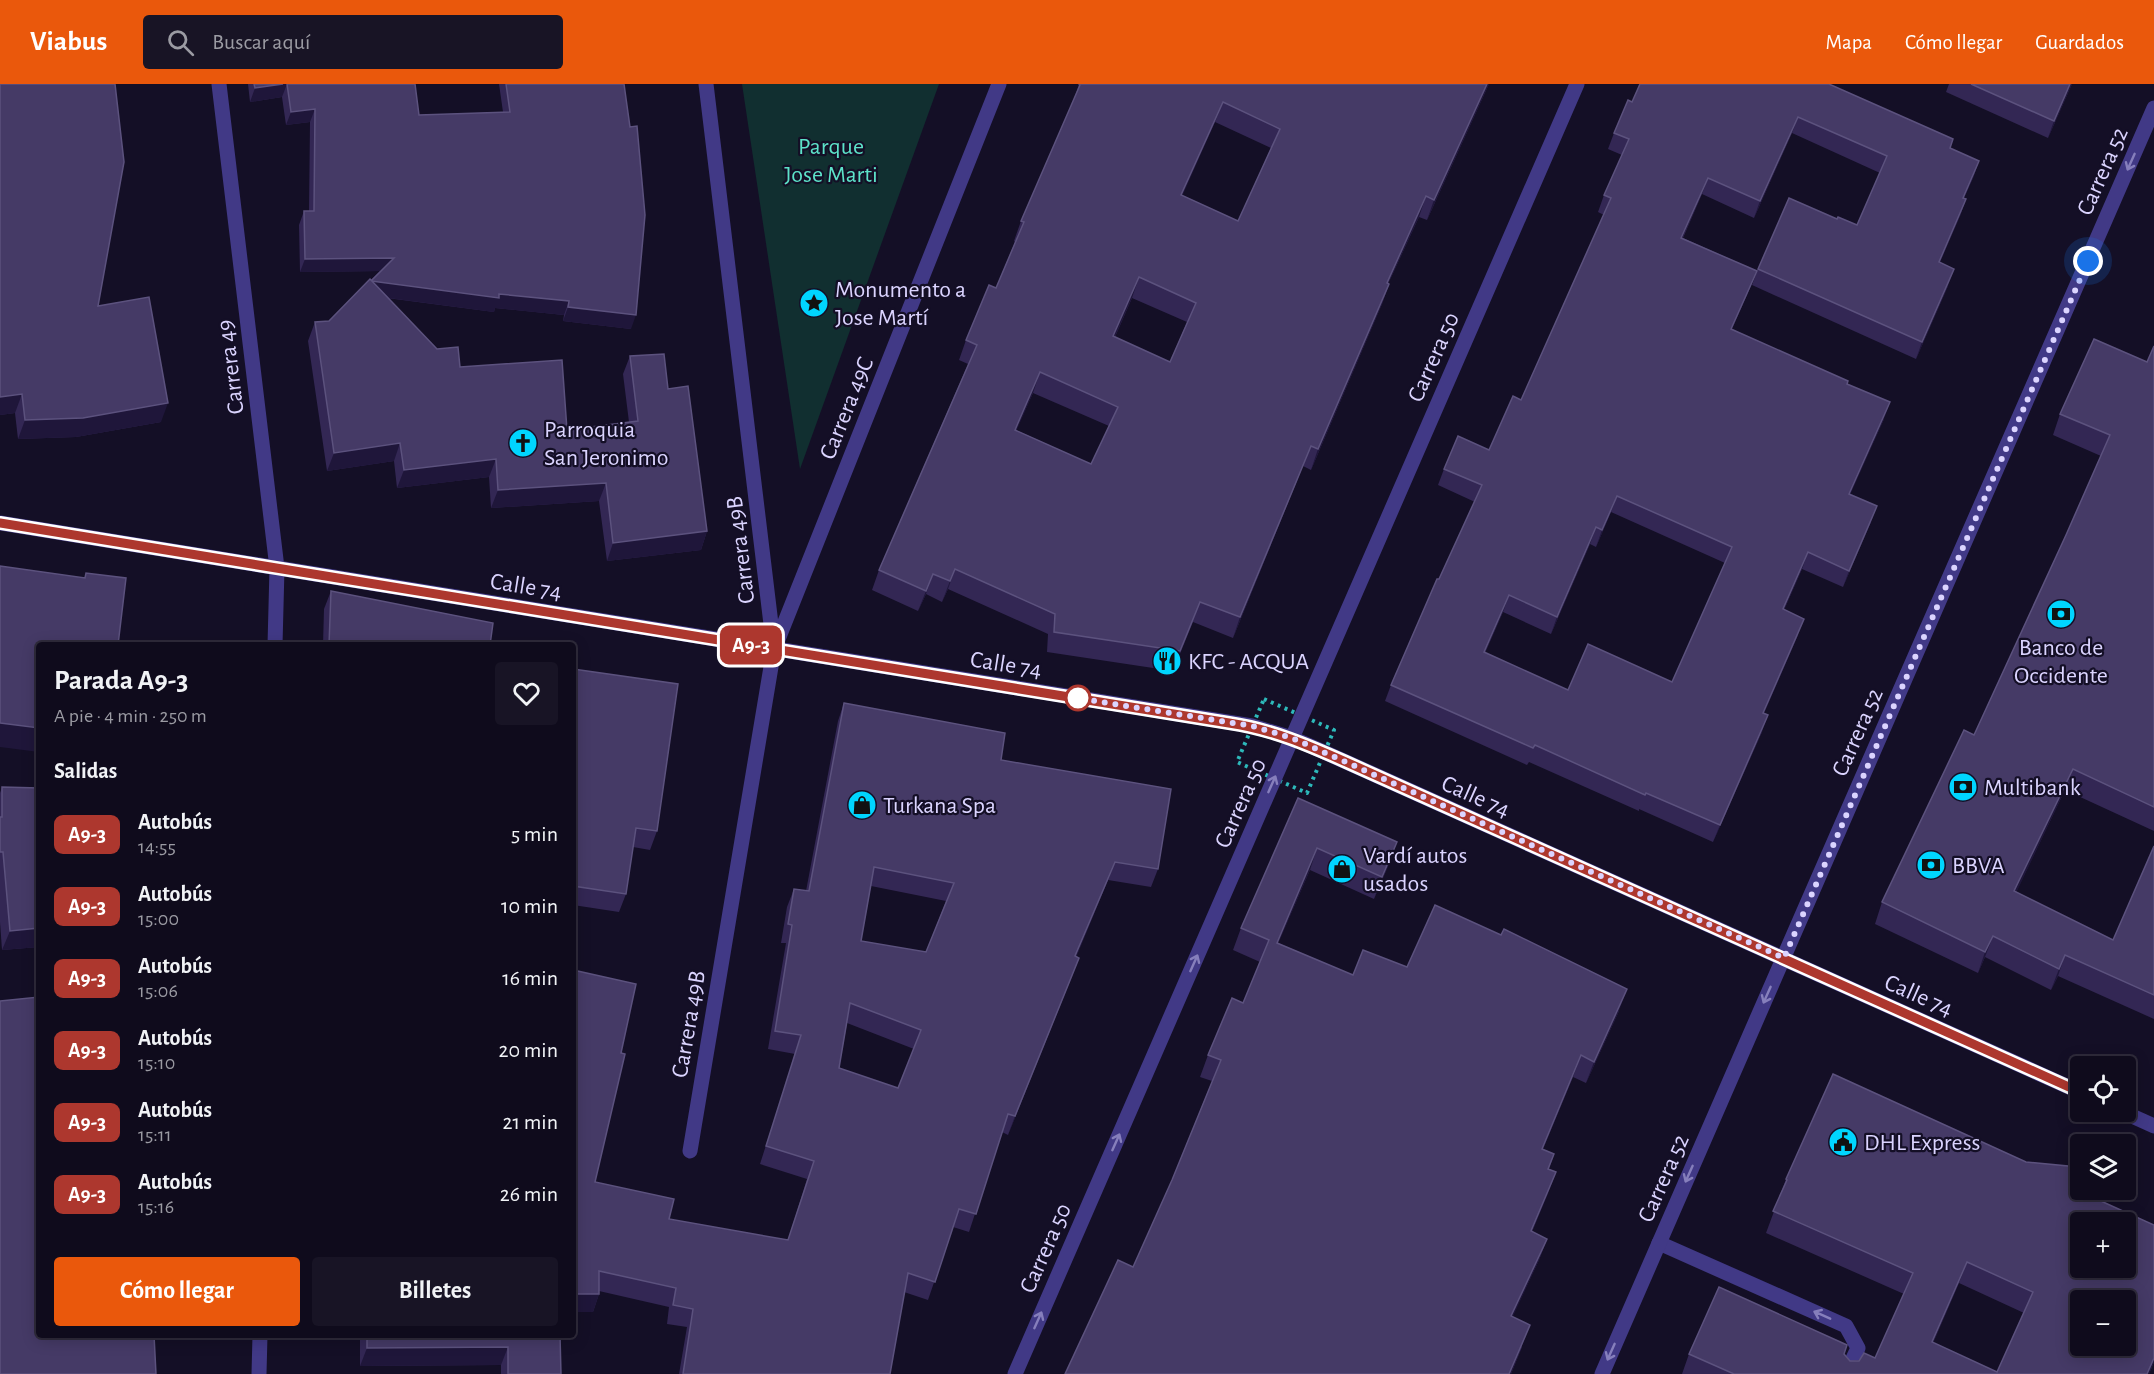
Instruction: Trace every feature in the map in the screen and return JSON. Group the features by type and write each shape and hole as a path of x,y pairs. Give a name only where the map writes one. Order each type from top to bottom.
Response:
{"street":[{"name":"Carrera 49","path":"219,84 277,568 275,642"},
{"name":"Carrera 49B","path":"690,1151 774,649 706,84"},
{"name":"Carrera 49C","path":"774,649 999,84"},
{"name":"Carrera 50","path":"1015,1374 1577,84"},
{"name":"Carrera 52","path":"1602,1374 2154,108"},
{"name":"Calle 74","path":"0,523 1252,726 1292,738 2070,1087"},
{"path":"2136,1118 2154,1126"},
{"path":"1659,1243 1846,1326 1858,1348 1846,1374"},
{"path":"259,1374 260,1338"}],"green space":[{"name":"Parque Jose Marti","path":"742,84 939,84 800,469"}],"building":[{"path":"0,84 115,84 124,162 98,306 149,297 168,403 83,418 25,420 22,394 0,397"},
{"path":"254,84 283,84 255,88"},
{"path":"287,84 415,84 419,115 510,112 506,84 624,84 630,127 637,126 645,215 636,315 568,307 569,301 499,294 499,298 371,281 394,258 305,259 304,211 314,211 315,109 291,112"},
{"path":"1487,84 1434,200 1426,196 1318,449 1311,446 1240,617 1200,602 1180,651 1054,632 1055,614 955,569 950,581 933,574 926,591 879,570 977,345 966,340 989,285 996,288 1024,222 1021,221 1080,85","holes":["1223,102 1280,129 1238,221 1181,195","1139,277 1196,303 1170,362 1113,336","1040,372 1118,407 1091,464 1015,430"]},
{"path":"1640,84 1829,84 1953,139 1950,148 1979,161 1963,198 1966,199 1939,262 1954,269 1922,342 1758,269 1789,198 1837,219 1838,217 1857,225 1887,156 1798,117 1760,201 1708,178 1681,238 1757,271 1731,329 1890,402 1849,494 1877,506 1849,571 1808,552 1783,609 1804,619 1763,713 1768,715 1720,825 1646,793 1645,795 1535,745 1533,748 1391,685 1437,579 1439,579 1482,485 1444,469 1458,436 1489,450 1513,396 1521,400 1611,198 1604,195 1629,139 1614,133 1628,100 1632,102","holes":["1617,496 1732,547 1672,682 1588,644 1568,690 1484,652 1509,595 1557,617 1596,527 1602,530"]},
{"path":"1971,84 2070,84 2054,121"},
{"path":"370,279 437,349 458,347 460,367 562,360 567,430 638,421 630,356 664,354 668,389 688,386 707,531 613,543 606,483 498,490 496,459 404,470 400,443 334,453 315,322 329,321"},
{"path":"2094,339 2147,362 2154,346 2154,807 2073,769 2014,891 2113,940 2154,846 2154,995 2065,955 2059,969 1993,936 1985,952 1882,902 1964,730 1974,735 2110,435 2060,414"},
{"path":"0,566 85,578 86,573 126,578 118,642 36,642 36,728 0,723"},
{"path":"331,591 493,623 490,642 329,642"},
{"path":"576,669 678,684 657,831 636,828 626,894 576,886"},
{"path":"844,703 1005,733 1001,760 1171,789 1158,869 1115,862 1075,956 1079,958 1015,1116 1008,1114 976,1214 959,1209 935,1282 908,1273 890,1374 683,1374 693,1309 673,1305 676,1288 599,1271 599,1294 576,1294 576,971 636,984 621,1053 625,1054 595,1182 674,1199 669,1219 788,1240 814,1161 766,1146 801,1035 775,1031 792,925 788,924 794,889 809,891","holes":["874,867 954,883 926,952 861,941","850,1003 921,1030 898,1088 839,1068"]},
{"path":"2,787 36,788 36,928 10,931 3,852 0,852 0,817 2,817"},
{"path":"1298,798 1397,842 1382,877 1317,848 1277,943 1353,975 1363,950 1407,967 1435,905 1501,935 1504,929 1627,989 1594,1062 1581,1055 1542,1149 1554,1154 1548,1169 1556,1172 1531,1231 1547,1239 1511,1316 1530,1325 1509,1374 1065,1374 1118,1260 1133,1267 1172,1180 1221,1060 1208,1055 1232,998 1243,1003 1269,940 1241,928"},
{"path":"36,997 36,1338 154,1338 156,1374 0,1374 0,1001"},
{"path":"1833,1074 2026,1162 2070,1166 2070,1200 2099,1200 2125,1212 2070,1212 2070,1278 2136,1278 2136,1217 2154,1225 2154,1358 2147,1374 1734,1374 1689,1354 1719,1287 1847,1345 1844,1354 1850,1361 1859,1361 1864,1353 1875,1358 1913,1273 1773,1211","holes":["1967,1262 2033,1292 1997,1372 1932,1342"]},
{"path":"367,1338 560,1338 561,1374 508,1374 508,1347 367,1348"}],"bus line":[{"name":"A9-3","path":"0,523 1252,726 1271,731 1346,762 2070,1087"}],"place":[{"name":"Monumento a Jose Martí","path":"814,303"},
{"name":"Parroquia San Jeronimo","path":"523,443"},
{"name":"Banco de Occidente","path":"2061,614"},
{"name":"KFC - ACQUA","path":"1167,661"},
{"name":"Multibank","path":"1963,787"},
{"name":"Turkana Spa","path":"862,805"},
{"name":"BBVA","path":"1931,865"},
{"name":"Vardí autos usados","path":"1342,869"},
{"name":"DHL Express","path":"1843,1142"}],"route":[{"path":"1078,698 1070,697 1252,726 1292,738 1784,958 2088,261"}]}
